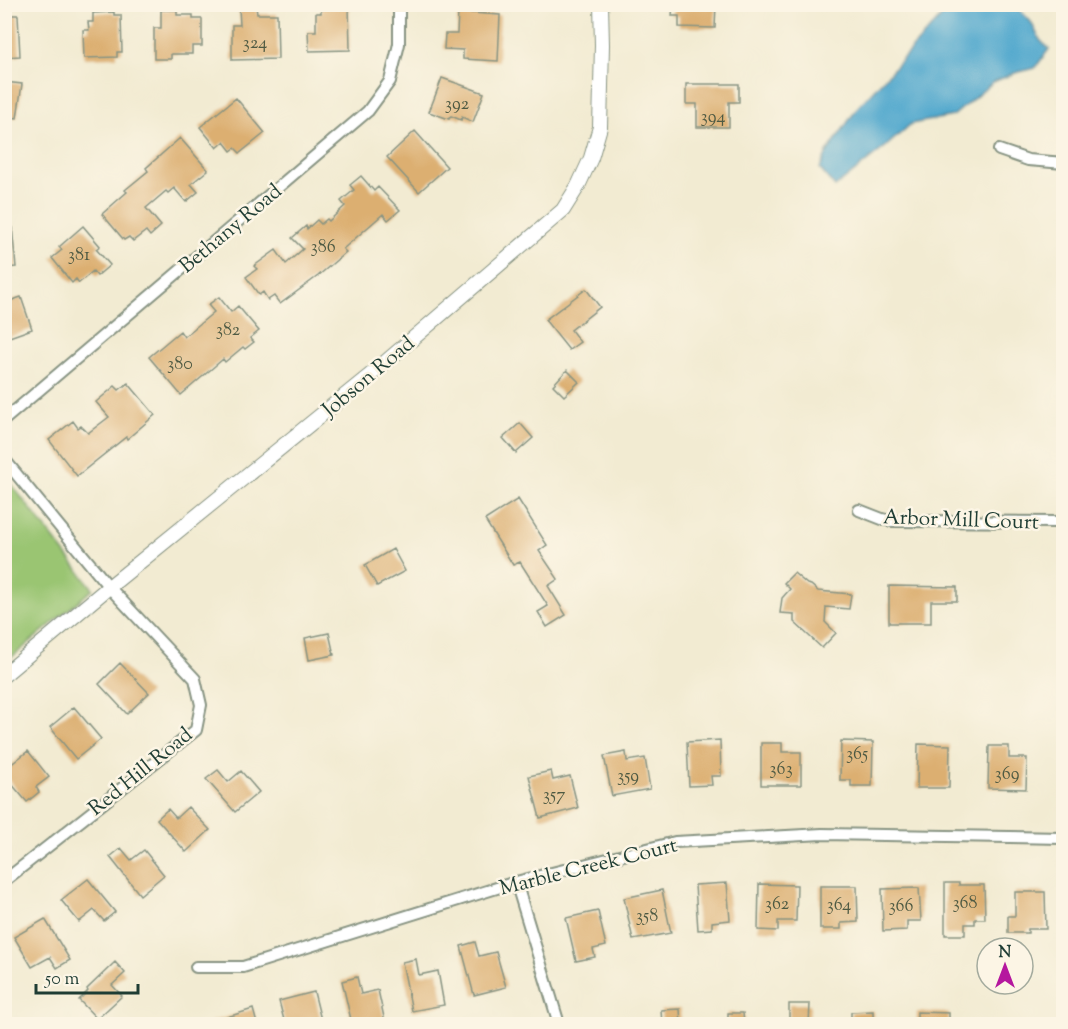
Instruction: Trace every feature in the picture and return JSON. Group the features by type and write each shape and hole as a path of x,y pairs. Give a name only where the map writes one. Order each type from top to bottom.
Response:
{"street":[{"name":"Bethany Road","path":"4,420 368,111 390,81 399,44 399,4"},
{"name":"Jobson Road","path":"4,675 368,377 563,210 578,186 591,158 600,127 601,4"},
{"path":"999,150 1028,160 1064,163"},
{"name":"Red Hill Road","path":"4,459 109,587 195,679 201,705 196,730 4,880"},
{"name":"Arbor Mill Court","path":"859,510 891,521 1064,522"},
{"name":"Marble Creek Court","path":"196,967 243,966 516,882 675,842 822,834 1064,838"},
{"path":"516,882 559,1024"}],"green space":[{"path":"4,475 93,589 5,663 4,663"}],"water":[{"path":"952,5 1015,5 1031,22 1040,40 1049,49 1035,68 993,82 953,116 911,124 835,187 820,169 826,154 858,107"}],"building":[{"path":"673,4 716,4 715,28 679,27 679,16 672,16"},
{"path":"349,5 350,50 309,51 308,31 316,31 316,13 321,13 321,6"},
{"path":"256,7 257,14 277,14 278,59 232,60 232,25 240,25 239,8"},
{"path":"161,10 177,10 177,15 193,15 193,19 202,19 202,46 192,46 192,54 171,54 171,59 154,59 154,28 161,28"},
{"path":"114,12 114,15 121,15 122,52 117,52 117,57 84,58 83,30 89,30 88,22 93,22 93,13"},
{"path":"458,12 500,15 498,61 463,59 463,50 444,49 445,34 457,34"},
{"path":"4,15 18,15 20,56 4,57"},
{"path":"442,78 484,93 473,122 462,117 461,120 451,116 449,119 429,112"},
{"path":"4,82 22,84 17,118 4,116"},
{"path":"686,84 739,84 739,102 729,102 729,127 697,127 697,104 686,104"},
{"path":"236,98 265,133 240,153 235,148 231,151 224,142 217,148 200,127"},
{"path":"415,131 447,167 419,192 387,157"},
{"path":"180,138 208,170 191,184 198,192 186,202 174,188 168,193 166,191 146,208 161,226 150,236 146,231 133,241 129,237 124,240 102,214 127,192 125,190 148,171 146,168"},
{"path":"361,176 374,191 378,187 400,210 388,220 383,214 343,249 346,252 280,304 274,296 268,300 263,292 259,295 246,277 257,269 254,266 276,250 286,264 303,249 292,238 317,220 321,224 327,219 329,221 345,206 341,201 354,190 350,185"},
{"path":"83,226 100,246 96,249 110,265 97,276 93,271 79,283 76,279 72,283 52,258 62,250 59,247"},
{"path":"4,227 12,227 16,267 4,268"},
{"path":"586,289 600,307 571,330 580,342 569,350 545,320"},
{"path":"21,297 32,329 4,339 4,303"},
{"path":"219,297 231,312 238,306 259,331 250,338 254,342 245,349 243,347 225,362 223,359 181,395 149,357 180,331 184,337 214,312 208,305"},
{"path":"567,370 579,382 564,396 553,385"},
{"path":"128,383 155,415 77,476 49,440 73,421 78,428 81,426 88,433 109,417 96,402 115,386 119,390"},
{"path":"520,423 533,438 516,453 503,438"},
{"path":"518,499 547,545 539,551 558,579 548,586 566,615 547,627 538,612 548,606 520,562 513,565 485,520"},
{"path":"393,549 405,571 377,586 365,565"},
{"path":"794,573 818,591 851,594 849,609 826,607 825,622 836,633 822,648 794,622 794,614 780,613 782,598 790,589 784,583"},
{"path":"889,586 957,587 957,601 931,601 931,623 889,623"},
{"path":"329,633 334,655 309,660 305,638"},
{"path":"120,663 149,693 127,714 99,684"},
{"path":"74,707 101,739 76,759 50,727"},
{"path":"720,740 721,776 711,776 712,785 689,786 687,742"},
{"path":"841,741 873,742 872,786 851,786 851,780 840,780"},
{"path":"761,743 782,743 782,752 801,752 801,785 761,785"},
{"path":"918,744 950,745 949,788 917,788"},
{"path":"989,746 1009,746 1009,758 1027,758 1026,789 988,788"},
{"path":"28,751 49,777 36,787 39,792 27,802 4,775 4,770"},
{"path":"626,752 627,761 645,758 650,789 612,796 604,756"},
{"path":"218,770 228,782 241,771 259,792 235,812 206,779"},
{"path":"551,771 553,780 570,776 578,808 540,818 529,776"},
{"path":"188,807 210,830 186,852 157,819 168,809 176,818"},
{"path":"121,848 131,860 144,850 164,875 140,895 110,857"},
{"path":"88,879 115,912 104,921 94,910 79,922 61,900"},
{"path":"727,883 730,920 712,922 712,929 698,930 695,885"},
{"path":"945,883 984,885 985,919 975,919 975,924 965,924 965,935 945,935"},
{"path":"759,884 797,885 796,921 778,921 778,931 758,930"},
{"path":"820,886 857,886 858,922 841,923 841,929 820,929"},
{"path":"919,888 921,921 907,921 907,930 883,931 882,889"},
{"path":"662,890 671,933 633,940 624,898"},
{"path":"1015,892 1045,892 1046,929 1028,929 1028,933 1008,933 1008,916 1015,916"},
{"path":"598,911 606,946 593,949 595,957 576,961 566,918"},
{"path":"45,919 70,960 57,968 50,957 32,967 14,937"},
{"path":"475,942 479,956 496,952 506,987 474,995 461,946"},
{"path":"416,959 419,975 438,971 444,1005 412,1011 402,962"},
{"path":"115,962 125,973 112,985 122,996 97,1019 79,1000"},
{"path":"357,977 361,994 378,990 385,1022 352,1024 342,981"},
{"path":"314,992 322,1024 285,1024 279,1001"},
{"path":"789,1004 810,1004 809,1024 789,1024"},
{"path":"253,1009 257,1024 211,1024 211,1022"},
{"path":"680,1009 681,1024 662,1024 661,1010"},
{"path":"873,1011 873,1024 851,1024 851,1012"},
{"path":"917,1012 949,1013 949,1024 917,1024"},
{"path":"728,1013 743,1013 744,1024 728,1024"}]}
